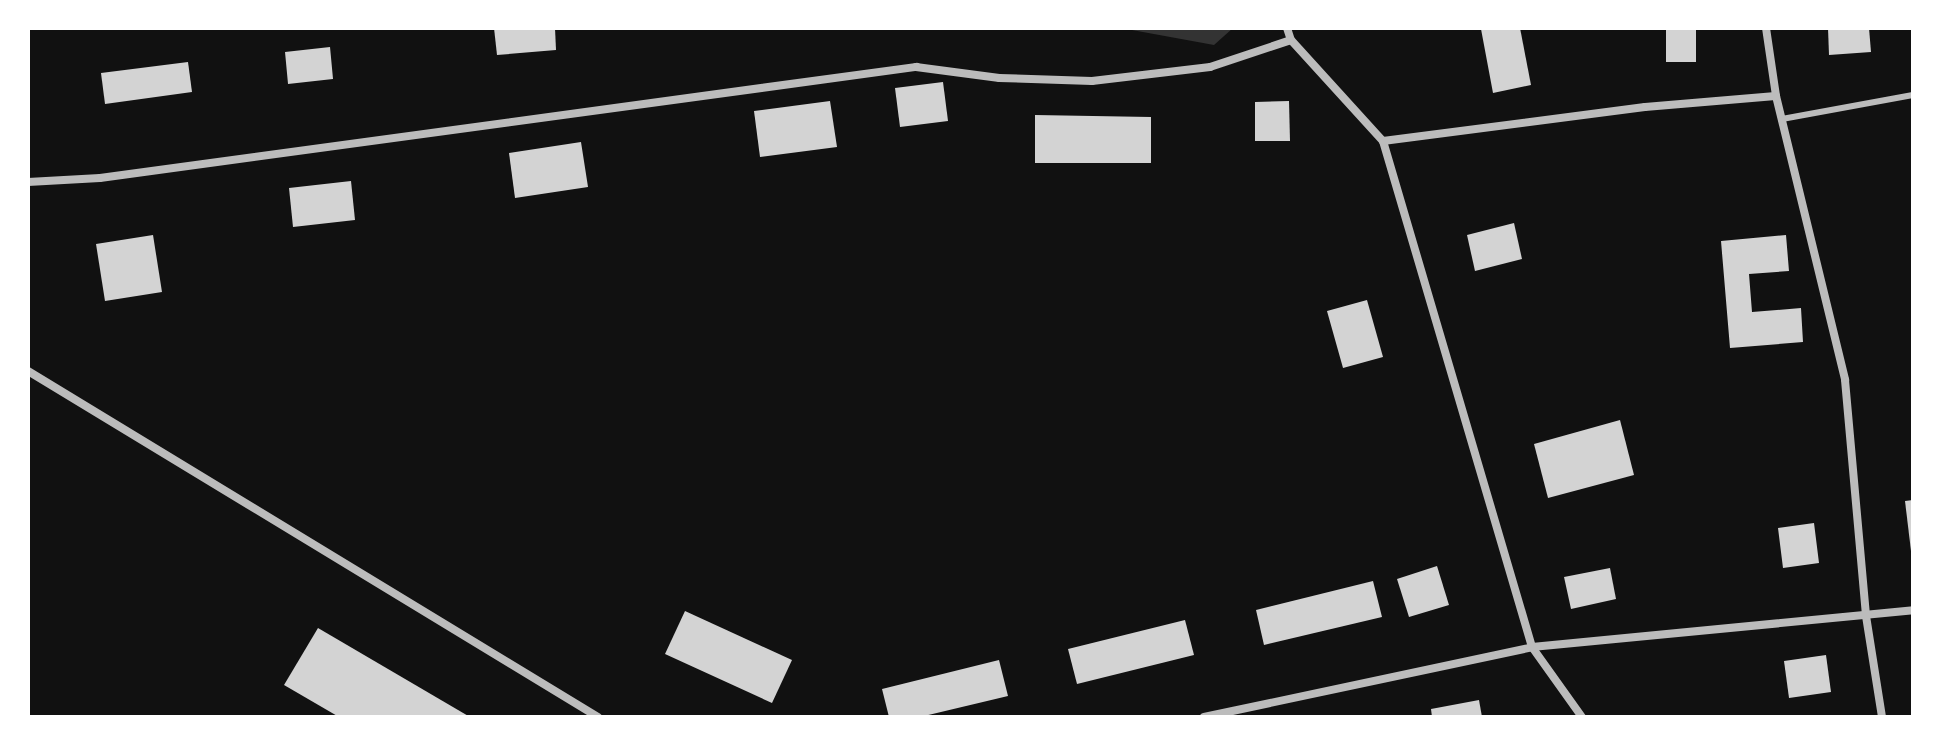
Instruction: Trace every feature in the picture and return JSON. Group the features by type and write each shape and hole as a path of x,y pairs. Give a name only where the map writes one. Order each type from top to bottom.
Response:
{"street":[{"path":"1287,28 1291,40 1383,141 1532,647 1582,717"},
{"path":"1766,28 1776,96 1845,380 1866,616 1882,717"},
{"path":"28,182 100,178 916,67 999,78 1092,81 1210,67 1291,40"},
{"path":"1383,141 1645,107 1776,96"},
{"path":"28,371 598,717"},
{"path":"1204,717 1532,647 1913,610"}],"lane":[{"path":"1782,119 1913,95"}],"shaded area":[{"path":"1121,28 1233,28 1214,45"}],"building":[{"path":"494,28 555,28 556,50 497,55"},
{"path":"1520,28 1531,85 1493,93 1481,29"},
{"path":"1828,28 1869,28 1871,52 1829,55"},
{"path":"1666,30 1696,30 1696,62 1666,62"},
{"path":"330,47 333,79 288,84 285,52"},
{"path":"188,62 192,92 105,104 101,73"},
{"path":"943,82 948,121 900,127 895,88"},
{"path":"830,101 837,147 760,157 754,111"},
{"path":"1289,101 1290,141 1255,141 1255,102"},
{"path":"1035,115 1151,117 1151,163 1035,163"},
{"path":"581,142 588,187 515,198 509,153"},
{"path":"351,181 355,220 293,227 289,188"},
{"path":"1514,223 1522,259 1475,271 1467,235"},
{"path":"153,235 162,292 105,301 96,244"},
{"path":"1786,235 1789,271 1749,274 1752,312 1801,308 1803,342 1730,348 1721,241"},
{"path":"1367,300 1383,357 1343,368 1327,311"},
{"path":"1620,420 1634,475 1548,498 1534,444"},
{"path":"1913,500 1913,551 1911,551 1905,501"},
{"path":"1814,523 1819,563 1783,568 1778,528"},
{"path":"1437,566 1449,605 1409,617 1397,579"},
{"path":"1610,568 1616,599 1571,609 1564,577"},
{"path":"1373,581 1382,617 1264,645 1256,610"},
{"path":"685,611 792,660 772,703 665,654"},
{"path":"1185,620 1194,655 1077,684 1068,649"},
{"path":"318,628 470,717 339,717 284,685"},
{"path":"1826,655 1831,692 1789,698 1784,661"},
{"path":"999,660 1008,696 920,717 889,717 882,689"},
{"path":"1479,700 1482,717 1432,717 1431,709"}]}
